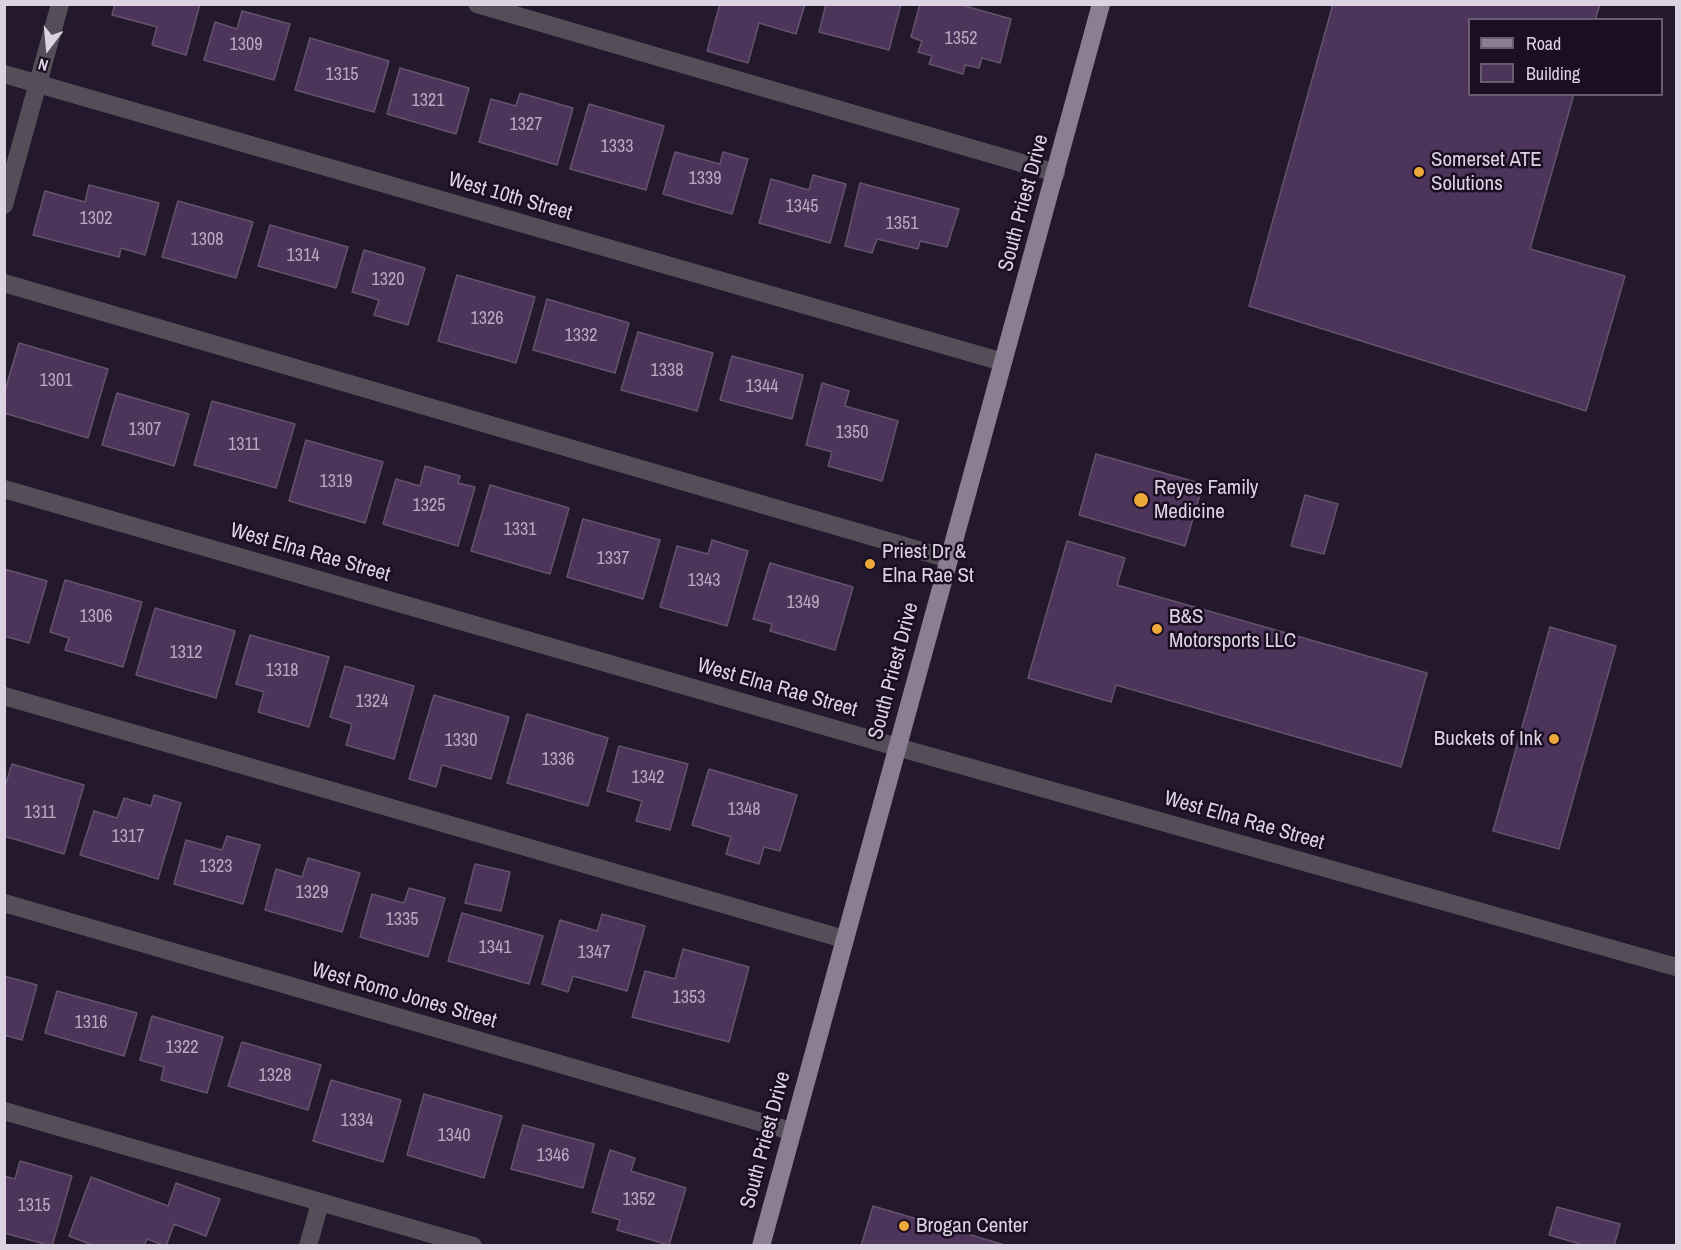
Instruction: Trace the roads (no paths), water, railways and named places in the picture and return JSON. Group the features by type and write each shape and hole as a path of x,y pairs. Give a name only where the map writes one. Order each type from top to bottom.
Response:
{"main road":[{"name":"South Priest Drive","path":"761,1245 1101,4"}],"street":[{"path":"4,205 60,4"},
{"path":"477,4 1056,173"},
{"name":"West 10th Street","path":"4,74 1003,362"},
{"path":"4,283 949,559"},
{"name":"West Elna Rae Street","path":"4,489 897,747 1677,967"},
{"path":"4,696 844,939"},
{"name":"West Romo Jones Street","path":"4,903 791,1131"},
{"path":"4,1111 473,1245"},
{"path":"308,1245 320,1203"}],"place":[{"name":"Somerset ATE Solutions","path":"1419,172"},
{"name":"Reyes Family Medicine","path":"1141,500"},
{"name":"Priest Dr & Elna Rae St","path":"870,564"},
{"name":"B&S Motorsports LLC","path":"1157,629"},
{"name":"Buckets of Ink","path":"1554,739"},
{"name":"Brogan Center","path":"904,1226"}]}
